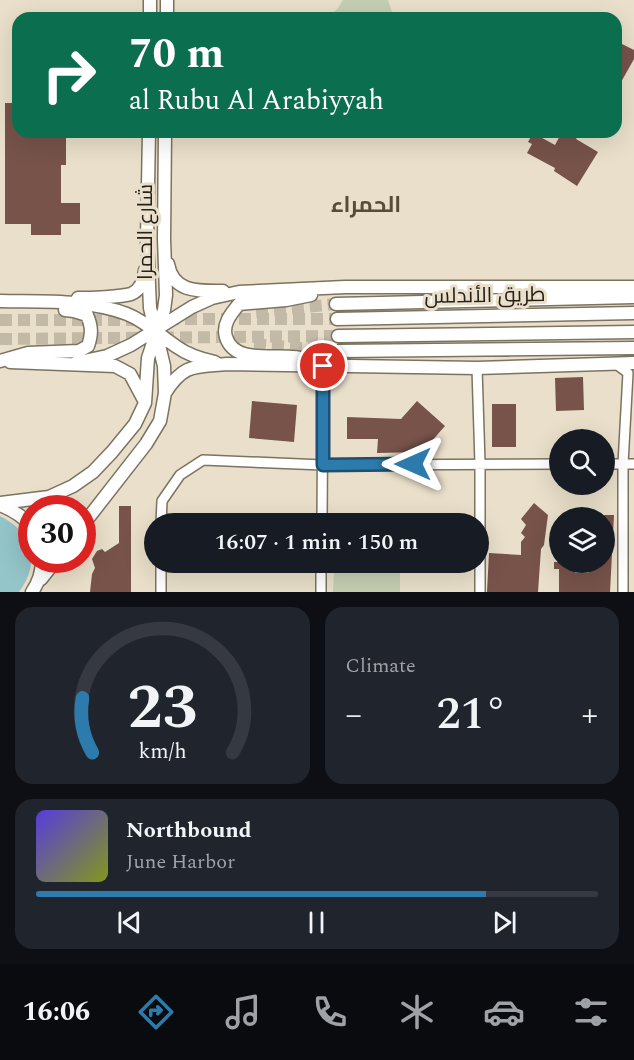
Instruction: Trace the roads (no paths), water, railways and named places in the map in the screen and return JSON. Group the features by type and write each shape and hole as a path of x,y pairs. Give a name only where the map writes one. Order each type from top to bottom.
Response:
{"main road":[{"name":"شارع الحمرا","path":"96,508 146,444 160,422 165,393 164,366 150,308 147,239 148,138"},
{"name":"شارع الحمرا","path":"0,504 49,497 73,486 93,472 112,452 135,424 145,403 148,358 164,310 166,295 165,138"},
{"path":"0,301 130,294 139,288 144,279 147,239"},
{"path":"164,239 169,271 174,281 183,288 195,291 239,292 345,287 634,287"},
{"path":"323,366 294,357 243,354 231,347 225,328 230,315 239,304 286,300 345,287"},
{"path":"75,363 107,356 131,345 192,307 212,298 239,292"},
{"path":"336,304 634,297"},
{"path":"0,301 104,306 129,314 156,330 177,348 195,357 227,364"},
{"path":"0,301 30,310 74,311 87,315 92,326 88,346 79,351 28,353 0,361"},
{"name":"طريق الأندلس","path":"337,319 634,313"},
{"name":"طريق الأندلس","path":"338,336 634,332"},
{"path":"339,351 634,348"},
{"path":"0,361 115,366 130,374 145,403"},
{"path":"165,393 175,378 187,368 227,364 477,368 634,363"},
{"path":"0,504 18,514"},
{"path":"34,588 40,573"},
{"path":"34,588 46,573"}],"street":[{"path":"616,364 628,373 623,464 622,592"},
{"path":"322,513 323,366"},
{"path":"477,368 480,592"},
{"path":"161,513 162,501 180,475 203,460 323,465 549,464"},
{"path":"615,464 634,464"},
{"path":"161,573 161,592"},
{"path":"321,573 321,592"}],"water":[{"path":"0,516 18,528 18,573 29,573 19,592 0,592"}],"tunnel":[{"path":"256,312 336,304"},
{"path":"167,319 337,319"},
{"path":"0,320 141,320"},
{"path":"0,339 338,336"},
{"path":"254,344 339,351"}],"district":[{"name":"الحمراء","path":"366,205"}]}
